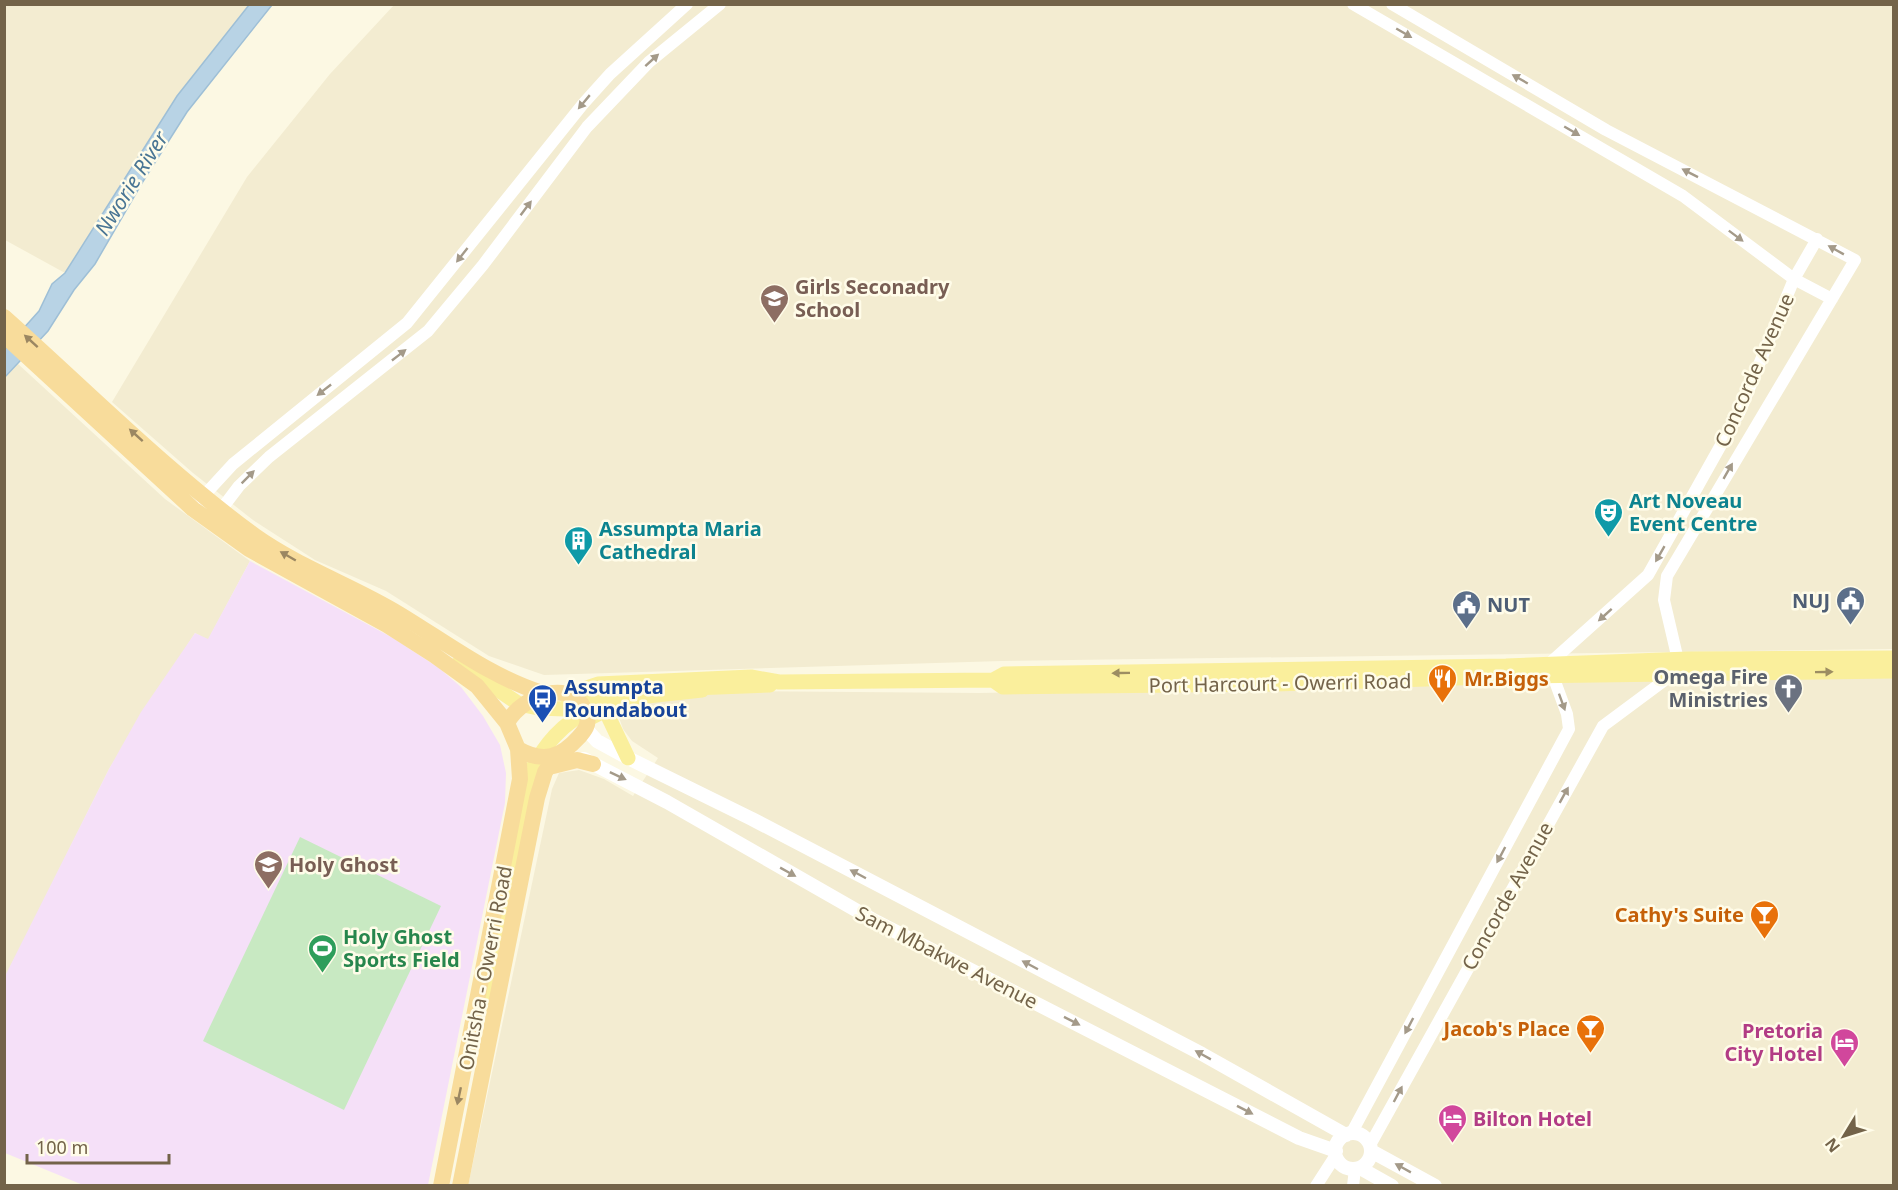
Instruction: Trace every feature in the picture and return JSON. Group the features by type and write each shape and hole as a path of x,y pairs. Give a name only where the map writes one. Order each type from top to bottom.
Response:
{"highway":[{"path":"4,317 53,370 198,502 212,523 300,579 387,625 477,686 507,723 518,749 533,755 560,754 587,724 583,707 565,694 542,693 491,673 397,613 290,557 256,536 221,508 198,502"},
{"path":"4,335 53,370"},
{"path":"507,723 520,706 542,693"},
{"name":"Onitsha - Owerri Road","path":"441,1185 513,826 520,779 518,749"},
{"name":"Onitsha - Owerri Road","path":"460,1185 540,790 545,772 560,754"},
{"path":"540,790 545,776 553,766 577,760 592,764"}],"main road":[{"path":"300,579 317,583 400,623 519,704 538,708 565,708 602,696 764,687 778,682"},
{"name":"Port Harcourt - Owerri Road","path":"778,682 993,680 1004,674 1037,681 1506,666 1552,669 1758,666 1893,658"},
{"name":"Port Harcourt - Owerri Road","path":"1758,666 1893,671"},
{"path":"565,694 598,684 751,677 778,682"},
{"path":"494,1013 489,981 528,777 541,750 556,732 575,717 628,696 665,689 705,690"},
{"path":"587,724 628,696"},
{"path":"628,696 609,718 628,758"},
{"name":"Sam Mbakwe Avenue","path":"587,724 597,741 628,758 752,819 1202,1054 1349,1134"},
{"name":"Sam Mbakwe Avenue","path":"560,754 577,755 667,802 875,921 1299,1138 1336,1153"},
{"path":"1392,1185 1358,1168 1345,1167 1336,1153 1340,1139 1349,1134 1363,1136 1370,1148 1435,1185"},
{"path":"1358,1168 1368,1161 1370,1148"}],"street":[{"path":"198,502 233,464 368,357 407,323 610,74 687,4"},
{"path":"212,523 221,508 269,457 429,331 450,307 587,127 620,90 662,50 720,4"},
{"path":"1353,4 1683,196 1794,279 1832,299"},
{"path":"1392,4 1606,130 1817,239"},
{"name":"Concorde Avenue","path":"1349,1134 1569,729 1567,714 1552,669 1648,575 1740,411 1794,279 1817,239 1856,260 1667,576 1664,600 1676,667 1603,726 1370,1148"},
{"path":"368,357 379,371"},
{"path":"1316,1185 1336,1153"},
{"path":"1353,1185 1358,1168"}],"shaded area":[{"path":"4,5 249,5 177,96 65,273 5,240"},
{"path":"394,5 1893,5 1893,649 1002,661 544,675 489,656 386,591 315,560 253,520 193,473 112,402 247,177 330,74"},
{"path":"17,363 165,499 250,561 208,640 195,633 109,769 5,978 4,377"},
{"name":"Holy Ghost","path":"250,561 393,638 439,668 461,687 483,716 500,745 506,773 505,803 428,1185 83,1185 5,1153 4,978 109,769 141,712 195,633 208,639"},
{"path":"1893,676 1893,1185 468,1186 552,789 559,773 579,770 604,779 633,796 658,758 632,741 623,729 617,712 621,704 740,691 979,693"}],"green space":[{"name":"Holy Ghost Sports Field","path":"300,837 441,906 344,1110 203,1041"}],"water":[{"name":"Nworie River","path":"249,5 272,5 187,112 95,264 74,290 48,331 5,377 4,350 39,311 52,284 65,273 177,96"}],"place":[{"name":"Girls Seconadry School","path":"774,324"},
{"name":"Art Noveau Event Centre","path":"1608,538"},
{"name":"Assumpta Maria Cathedral","path":"578,566"},
{"name":"NUJ","path":"1851,626"},
{"name":"NUT","path":"1466,630"},
{"name":"Mr.Biggs","path":"1443,704"},
{"name":"Omega Fire Ministries","path":"1789,714"},
{"name":"Assumpta Roundabout","path":"543,724"},
{"name":"Holy Ghost","path":"268,890"},
{"name":"Cathy's Suite","path":"1765,940"},
{"name":"Holy Ghost Sports Field","path":"322,974"},
{"name":"Jacob's Place","path":"1591,1054"},
{"name":"Pretoria City Hotel","path":"1844,1068"},
{"name":"Bilton Hotel","path":"1452,1144"}]}
